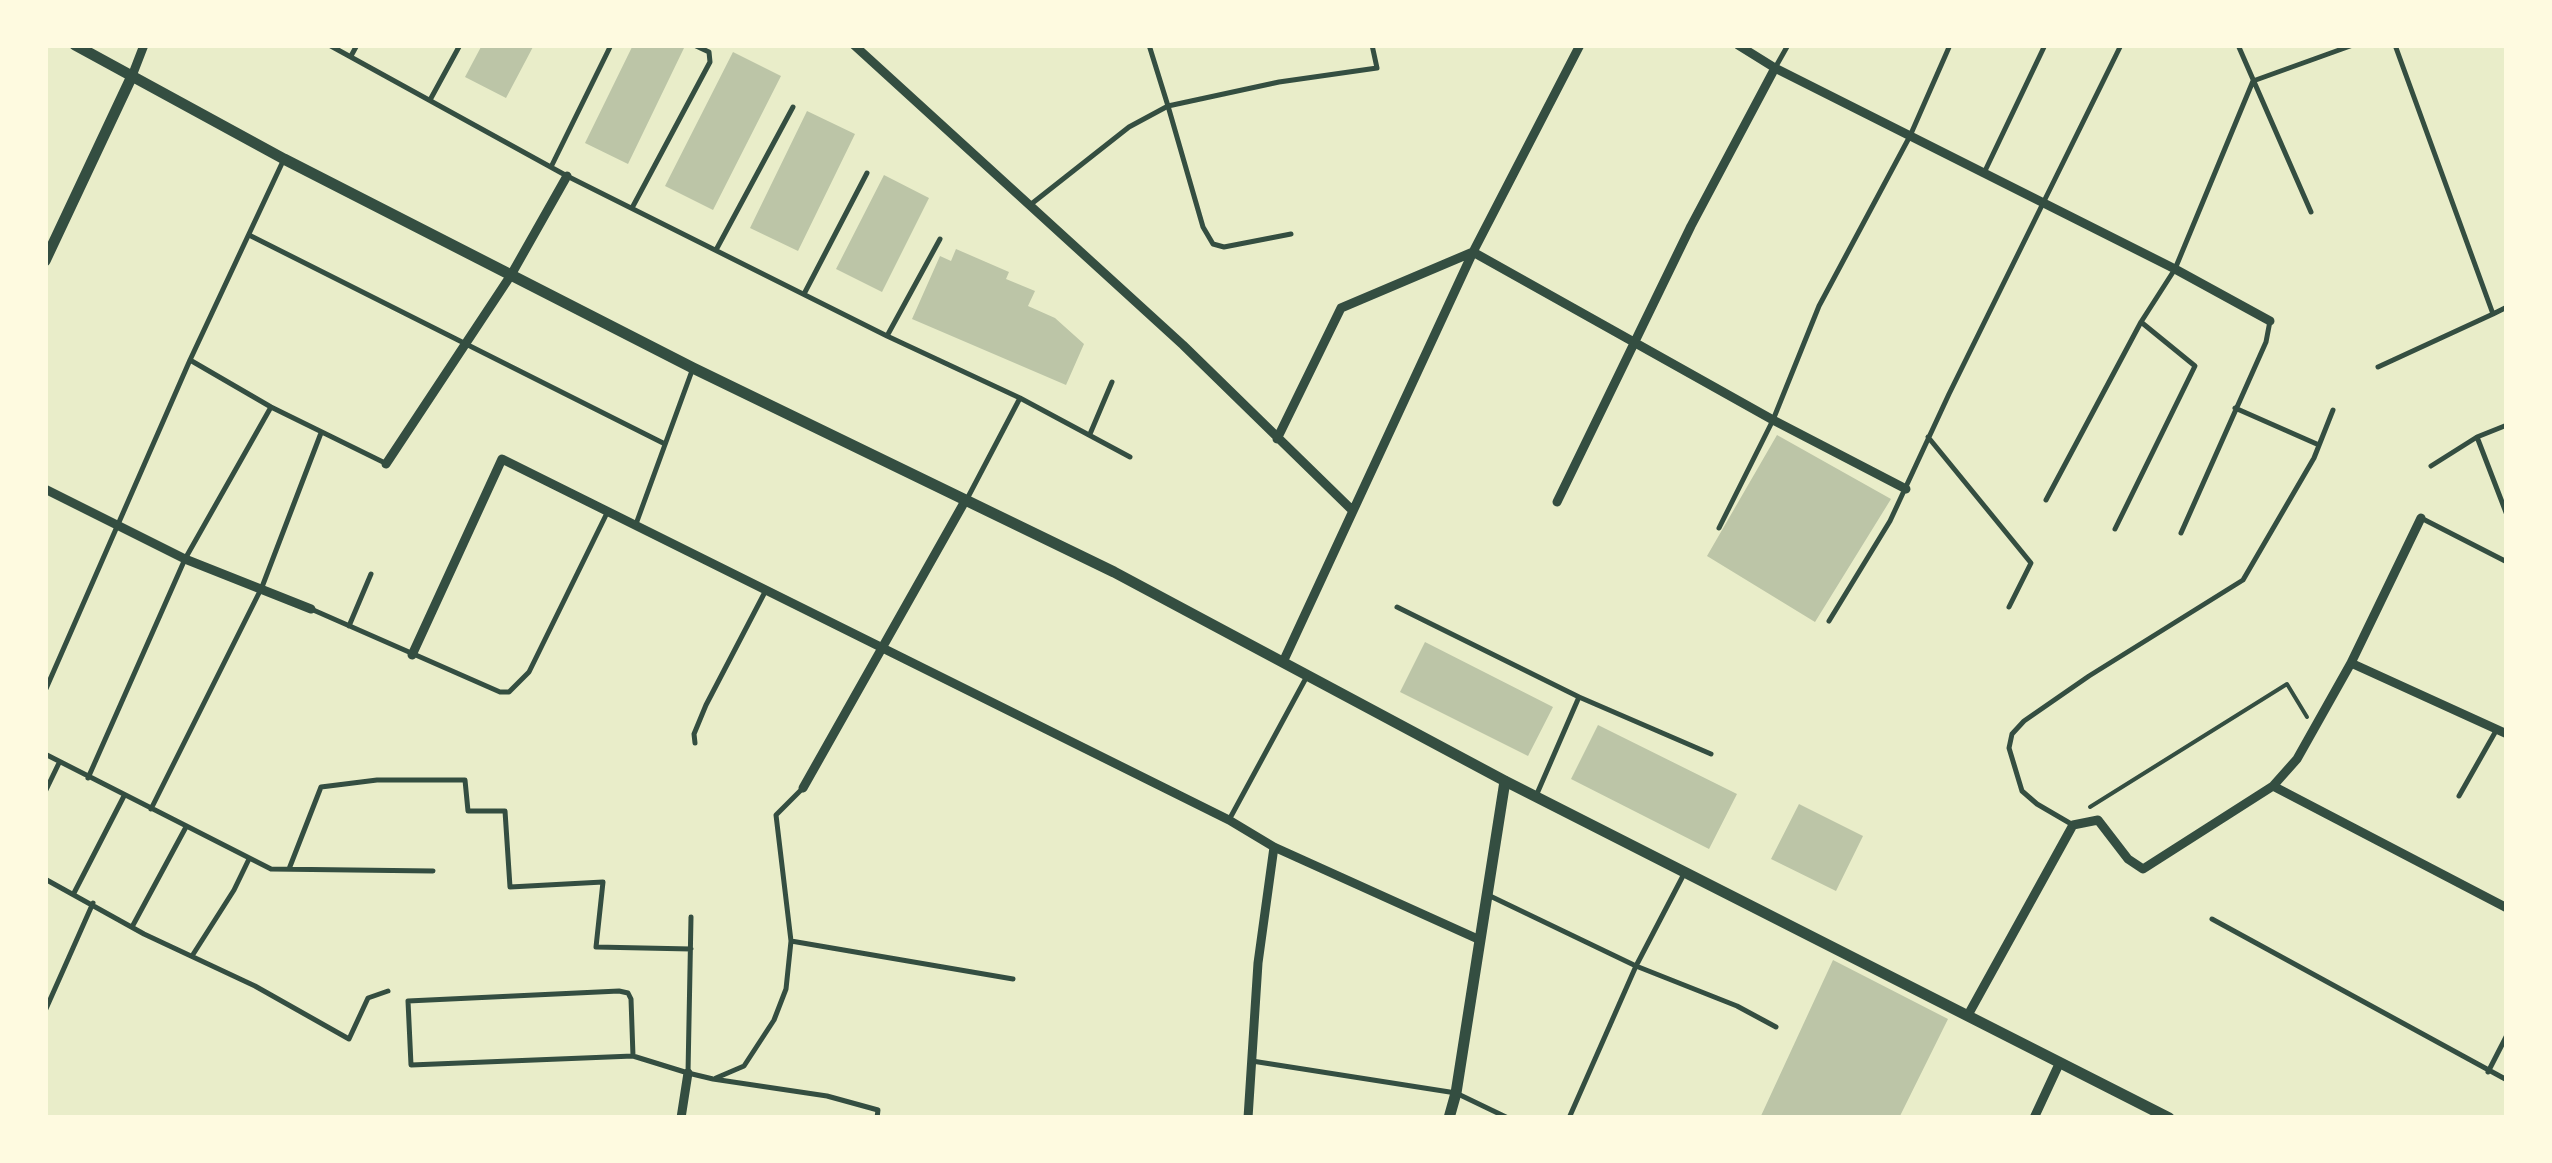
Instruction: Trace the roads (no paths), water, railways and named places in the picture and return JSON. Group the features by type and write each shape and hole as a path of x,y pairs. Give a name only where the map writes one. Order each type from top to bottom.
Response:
{"street":[{"path":"75,45 284,159 692,368 1114,572 1505,780 2169,1118"},
{"path":"45,261 144,45"},
{"path":"854,45 1183,345 1352,510"},
{"path":"1283,662 1473,252 1580,45"},
{"path":"1738,45 2270,321"},
{"path":"1557,502 1633,342 1776,68"},
{"path":"386,464 511,275 568,176"},
{"path":"1277,439 1341,308 1473,252"},
{"path":"1473,252 1773,420 1906,489"},
{"path":"412,654 502,459 1229,820 1274,847 1480,940"},
{"path":"45,490 185,559 311,609"},
{"path":"803,788 966,501"},
{"path":"1968,1014 2073,824 2098,820 2128,859 2144,869 2273,786 2297,758 2352,663 2421,518"},
{"path":"2352,663 2502,732"},
{"path":"1449,1118 1505,780"},
{"path":"2273,786 2507,908"},
{"path":"1248,1118 1258,963 1274,847"},
{"path":"2034,1118 2060,1062"},
{"path":"682,1118 688,1073"}],"lane":[{"path":"330,45 568,176 1130,456"},
{"path":"351,56 357,45"},
{"path":"430,100 460,45"},
{"path":"551,167 611,45"},
{"path":"632,208 710,62 708,52 694,45"},
{"path":"1149,45 1204,227 1213,244 1224,247 1290,234"},
{"path":"1030,205 1129,128 1168,106 1278,82 1377,68 1372,45"},
{"path":"1776,68 1788,45"},
{"path":"1719,528 1773,420 1819,306 1910,136 1950,45"},
{"path":"1984,174 2045,45"},
{"path":"1829,622 1876,547 1906,489 2121,45"},
{"path":"2238,45 2311,212"},
{"path":"2046,500 2141,322 2175,269 2253,81 2353,45"},
{"path":"2394,45 2493,314"},
{"path":"716,250 793,107"},
{"path":"45,690 190,360 284,159"},
{"path":"804,294 867,173"},
{"path":"249,235 665,444"},
{"path":"887,336 940,238"},
{"path":"2378,367 2507,307"},
{"path":"2180,533 2266,342 2270,321"},
{"path":"2115,530 2195,366 2141,322"},
{"path":"190,360 271,407 386,464"},
{"path":"636,524 692,368"},
{"path":"1090,434 1112,382"},
{"path":"966,501 1020,398"},
{"path":"88,778 185,559 271,407"},
{"path":"2235,408 2319,445"},
{"path":"2073,824 2037,804 2022,790 2010,748 2015,730 2089,676 2243,580 2319,445 2334,410"},
{"path":"2430,466 2477,437 2507,425"},
{"path":"151,809 262,587 321,433"},
{"path":"1928,437 2031,563 2009,606"},
{"path":"2477,437 2507,516"},
{"path":"311,609 500,692 516,688 529,672 608,510"},
{"path":"2421,518 2507,562"},
{"path":"349,626 371,574"},
{"path":"695,743 694,734 706,704 766,590"},
{"path":"1397,608 1579,697 1711,754"},
{"path":"1229,820 1308,675"},
{"path":"1536,796 1579,697"},
{"path":"2459,796 2502,732"},
{"path":"45,754 271,869 433,871"},
{"path":"45,792 59,762"},
{"path":"289,869 321,787 377,780 464,780 468,811 505,811 510,887 604,882 596,947 691,949"},
{"path":"713,1080 744,1066 774,1020 786,990 791,940 776,816 803,788"},
{"path":"74,894 124,796"},
{"path":"132,927 186,827"},
{"path":"192,956 234,890 249,858"},
{"path":"1570,1118 1636,966 1685,872"},
{"path":"45,879 132,927 255,986 349,1039 368,998 388,991"},
{"path":"1486,894 1776,1027"},
{"path":"45,1011 93,903"},
{"path":"688,1073 690,917"},
{"path":"2212,919 2507,1080"},
{"path":"791,940 1013,979"},
{"path":"633,1056 628,993 408,1001 411,1065 633,1056 713,1080 828,1096 878,1110 877,1118"},
{"path":"2488,1072 2507,1035"},
{"path":"1250,1061 1456,1093 1508,1118"}]}
